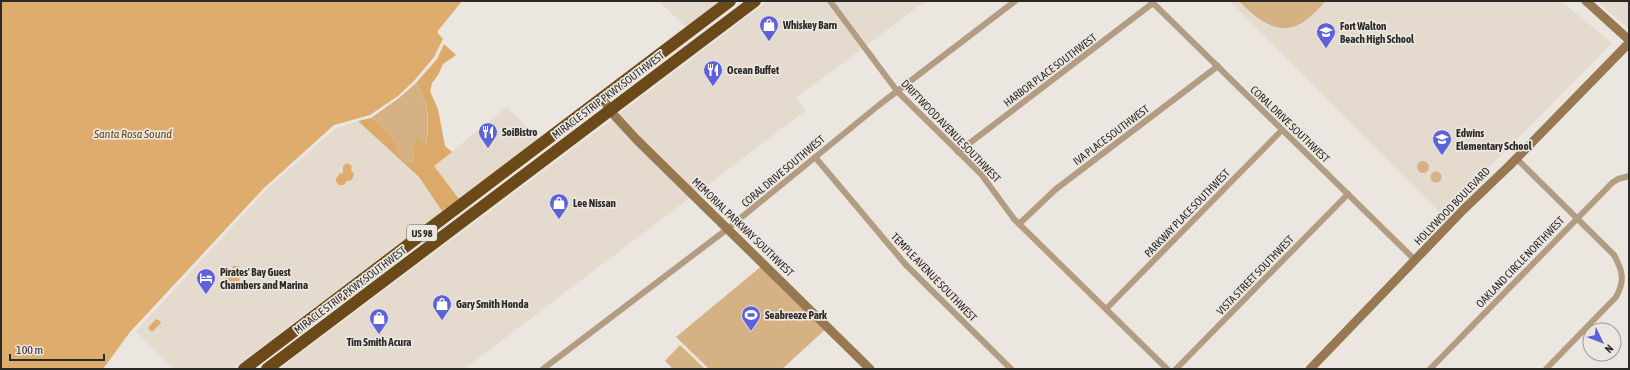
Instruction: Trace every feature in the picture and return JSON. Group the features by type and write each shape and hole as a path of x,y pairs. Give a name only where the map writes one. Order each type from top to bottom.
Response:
{"highway":[{"name":"MIRACLE STRIP PKWY SOUTHWEST","path":"244,369 730,1"},
{"name":"MIRACLE STRIP PKWY SOUTHWEST","path":"267,369 754,1"}],"street":[{"name":"DRIFTWOOD AVENUE SOUTHWEST","path":"830,1 897,90 988,183 1019,224 1167,369"},
{"name":"CORAL DRIVE SOUTHWEST","path":"543,369 728,229 897,90 1015,1"},
{"path":"1586,1 1629,41"},
{"name":"CORAL DRIVE SOUTHWEST","path":"1152,2 1416,261"},
{"name":"HARBOR PLACE SOUTHWEST","path":"958,152 1152,2"},
{"name":"HOLLYWOOD BOULEVARD","path":"1310,369 1629,41"},
{"name":"IVA PLACE SOUTHWEST","path":"1019,224 1056,189 1218,66"},
{"name":"MEMORIAL PARKWAY SOUTHWEST","path":"602,98 610,110 636,139 728,229 864,367"},
{"name":"PARKWAY PLACE SOUTHWEST","path":"1106,309 1282,130"},
{"name":"TEMPLE AVENUE SOUTHWEST","path":"815,157 906,265 1012,369"},
{"path":"1516,158 1614,255 1621,266 1622,273 1621,286 1612,302 1546,369"},
{"name":"OAKLAND CIRCLE NORTHWEST","path":"1430,369 1612,183 1623,177 1629,176"},
{"name":"VISTA STREET SOUTHWEST","path":"1176,369 1348,194"}],"shaded area":[{"path":"659,1 720,1 686,27"},
{"path":"768,1 826,1 862,49 795,98 806,110 696,194 618,115"},
{"path":"834,1 925,1 867,45"},
{"name":"Edwins Elementary School","path":"1230,1 1561,1 1612,43 1442,215"},
{"path":"1239,1 1326,1 1306,20 1296,26 1278,28 1261,20"},
{"path":"1597,1 1629,1 1629,29"},
{"path":"444,44 456,55 443,64 432,83 430,91 438,109 445,146 452,152 434,166 459,199 442,211 419,177 358,121 371,118 380,124 392,137 398,152 402,157 409,163 413,163 416,139 426,144 428,128 426,104 424,97 416,83 437,59"},
{"path":"416,83 426,104 428,120 427,136 426,144 414,148 413,163 409,163 400,154 388,131 371,118 399,98"},
{"path":"507,107 538,139 459,199 434,166"},
{"path":"613,119 691,197 464,369 279,369"},
{"path":"358,121 419,177 442,211 233,369 174,369 136,331 266,190 336,128"},
{"path":"1423,161 1427,163 1429,167 1427,171 1423,173 1419,171 1417,167 1419,163"},
{"path":"1436,171 1440,173 1442,177 1440,181 1436,183 1432,181 1430,177 1432,173"},
{"name":"Seabreeze Park","path":"764,264 828,327 782,369 709,369 676,337"},
{"path":"680,345 705,369 673,369 665,361"}],"water":[{"name":"Santa Rosa Sound","path":"1,1 462,1 437,32 443,39 434,57 414,81 398,96 370,115 334,125 264,188 130,332 103,369 1,369"},
{"path":"347,163 352,166 351,170 354,174 352,180 347,181 344,185 339,185 336,182 336,179 339,174 343,173 343,166"},
{"path":"233,266 240,267 240,280 237,283 232,283 225,286 223,282 225,278 230,278 230,271"},
{"path":"156,319 161,323 152,332 148,328"}],"place":[{"name":"Whiskey Barn","path":"769,42"},
{"name":"Fort Walton Beach High School","path":"1326,49"},
{"name":"Ocean Buffet","path":"713,87"},
{"name":"SoiBistro","path":"488,149"},
{"name":"Edwins Elementary School","path":"1442,156"},
{"name":"Lee Nissan","path":"559,220"},
{"name":"Pirates' Bay Guest Chambers and Marina","path":"206,295"},
{"name":"Gary Smith Honda","path":"442,321"},
{"name":"Seabreeze Park","path":"751,332"},
{"name":"Tim Smith Acura","path":"379,335"}]}
